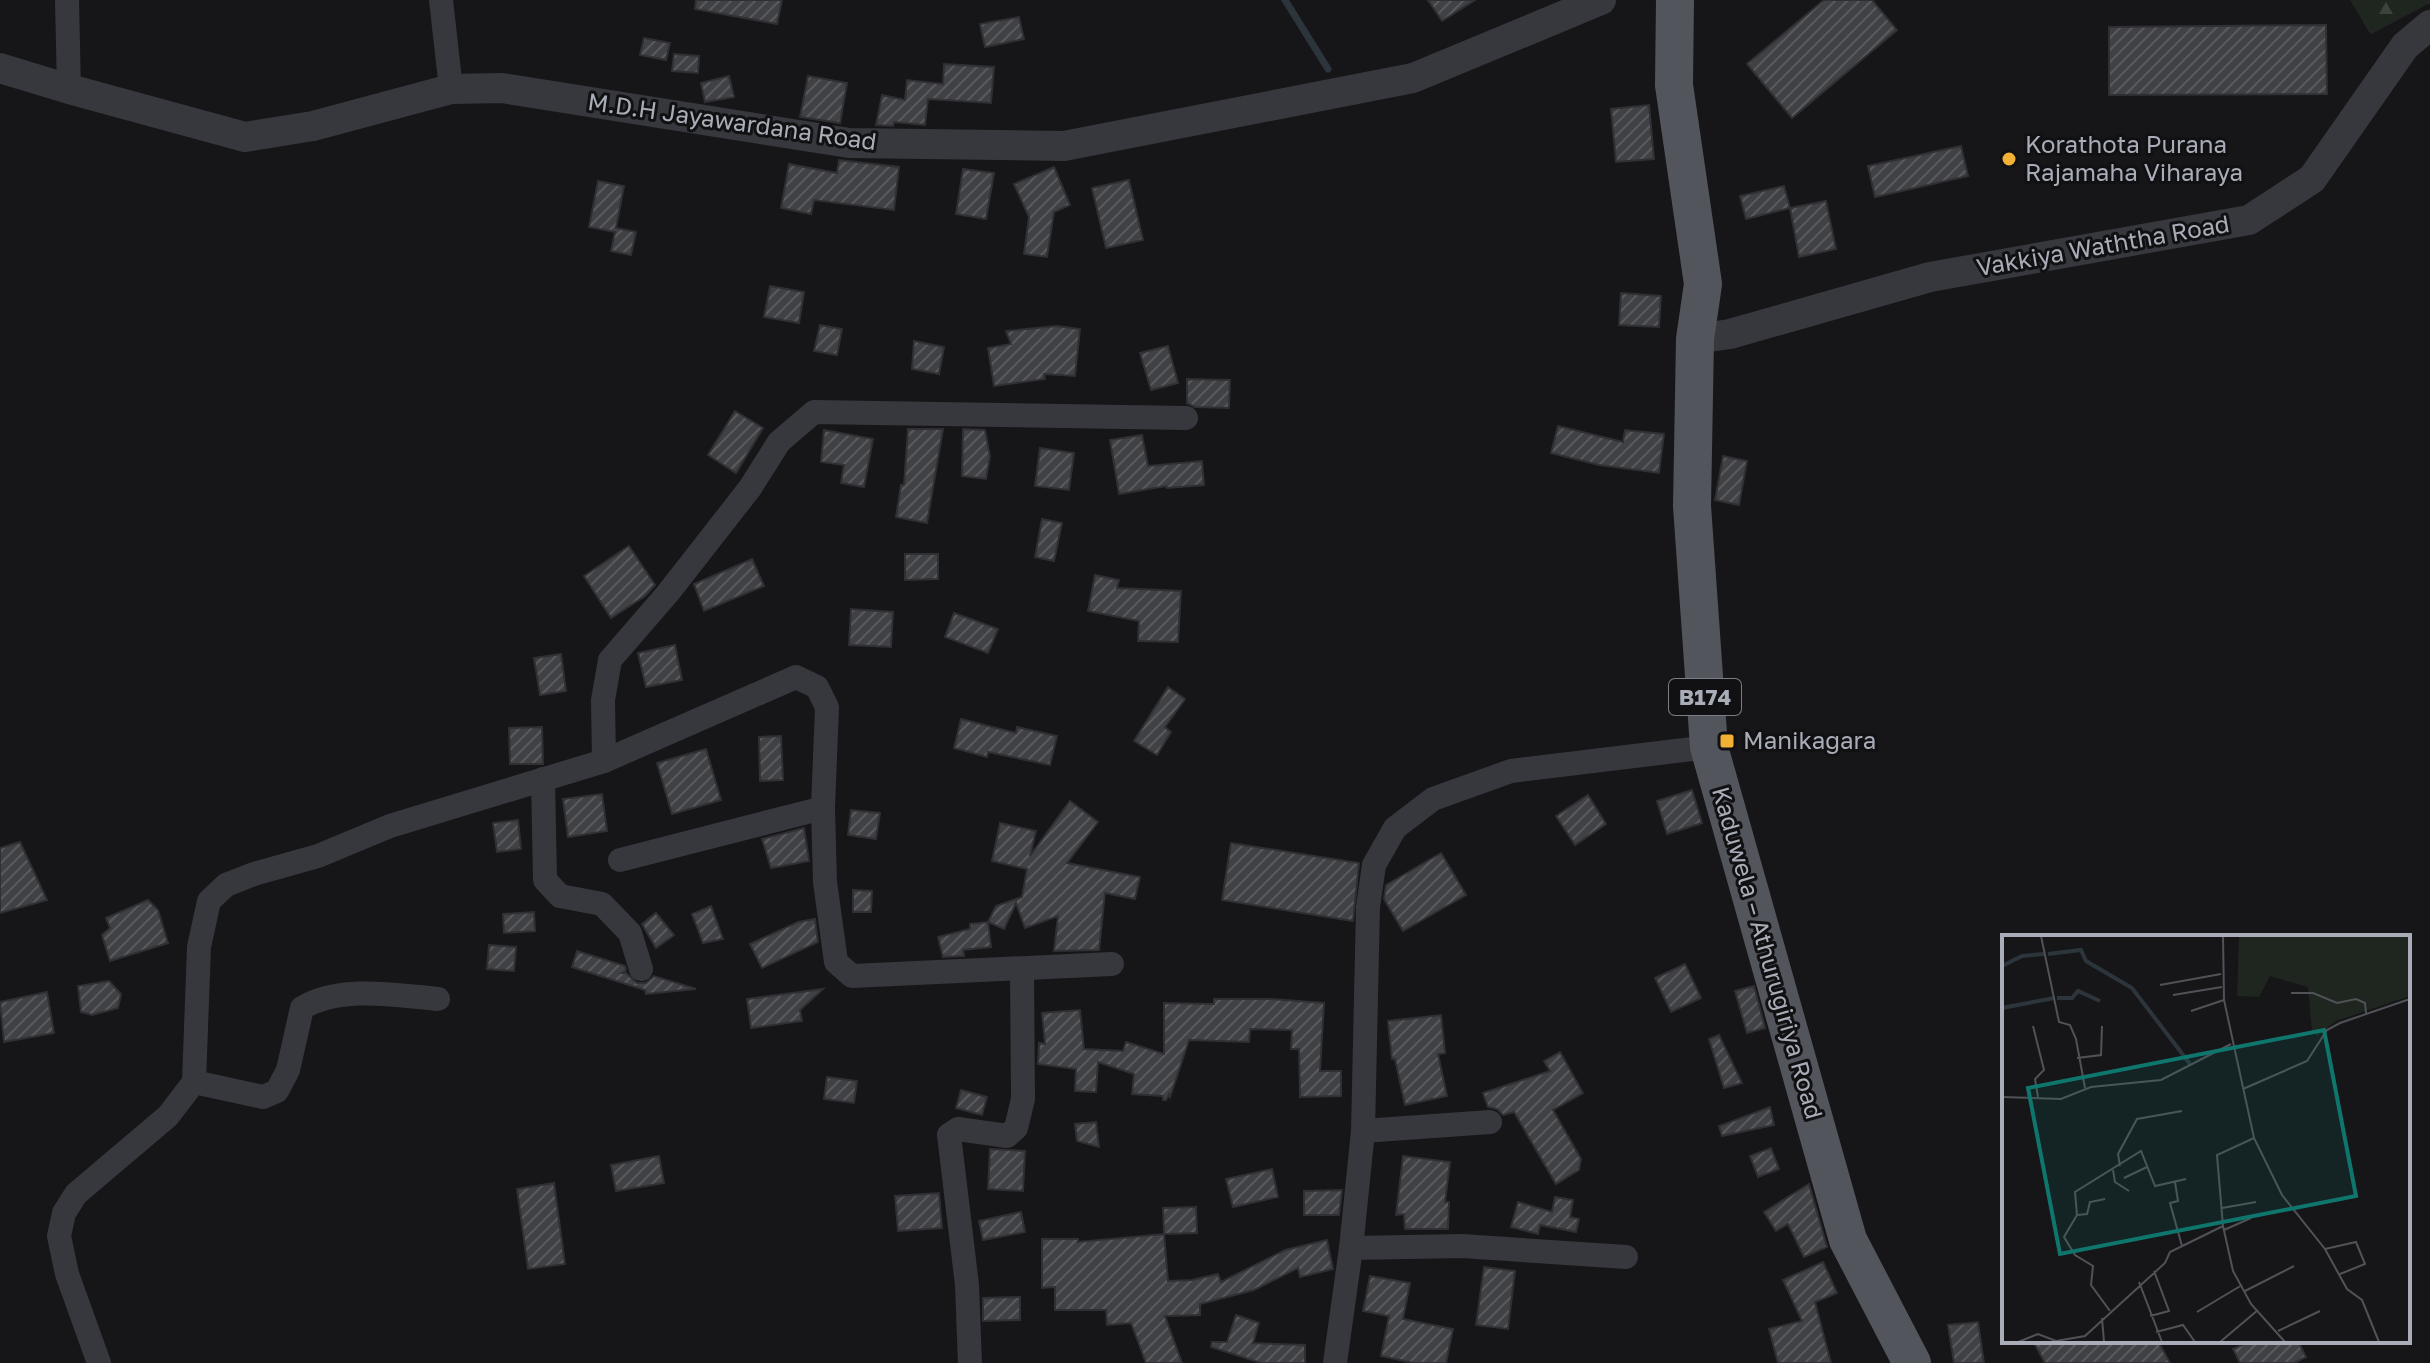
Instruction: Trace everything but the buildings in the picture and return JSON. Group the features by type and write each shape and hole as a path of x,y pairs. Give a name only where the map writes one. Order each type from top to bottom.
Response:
{"main road":[{"name":"Kaduwela – Athurugiriya Road","path":"1675,0 1674,85 1703,284 1695,339 1692,506 1709,747 1848,1240 1912,1363"}],"street":[{"path":"67,0 69,89"},
{"path":"441,0 451,89"},
{"name":"M.D.H Jayawardana Road","path":"0,68 245,137 313,126 451,89 502,88 849,143 1064,146 1413,78 1601,0"},
{"name":"Vakkiya Waththa Road","path":"1695,339 1730,334 1930,277 2249,220 2312,179 2405,46 2430,25"},
{"path":"604,761 603,700 610,660 668,593 741,500 779,442 814,412 1186,418"},
{"path":"99,1363 67,1274 59,1236 64,1213 76,1194 168,1116 194,1082 199,947 209,901 226,885 318,856 390,826 604,761 796,677 817,687 827,707 823,808 825,882 836,962 852,976 1112,964"},
{"path":"1335,1363 1363,1131 1368,907 1374,865 1395,828 1433,799 1511,771 1709,747"},
{"path":"543,779 545,880 560,896 602,904 630,933 641,969"},
{"path":"620,860 823,808"},
{"path":"970,1363 967,1285 949,1135 958,1129 1007,1136 1016,1128 1023,1099 1022,970"},
{"path":"194,1082 263,1097 277,1091 288,1070 302,1008 316,1000 374,992 438,999"},
{"path":"1363,1131 1490,1122"},
{"path":"1351,1248 1462,1246 1626,1257"}],"green space":[{"path":"2350,0 2430,0 2430,3 2371,34"}],"waterway":[{"path":"1285,0 1328,69"}],"place":[{"name":"Korathota Purana Rajamaha Viharaya","path":"2009,159"},
{"name":"Manikagara","path":"1727,741"}]}
